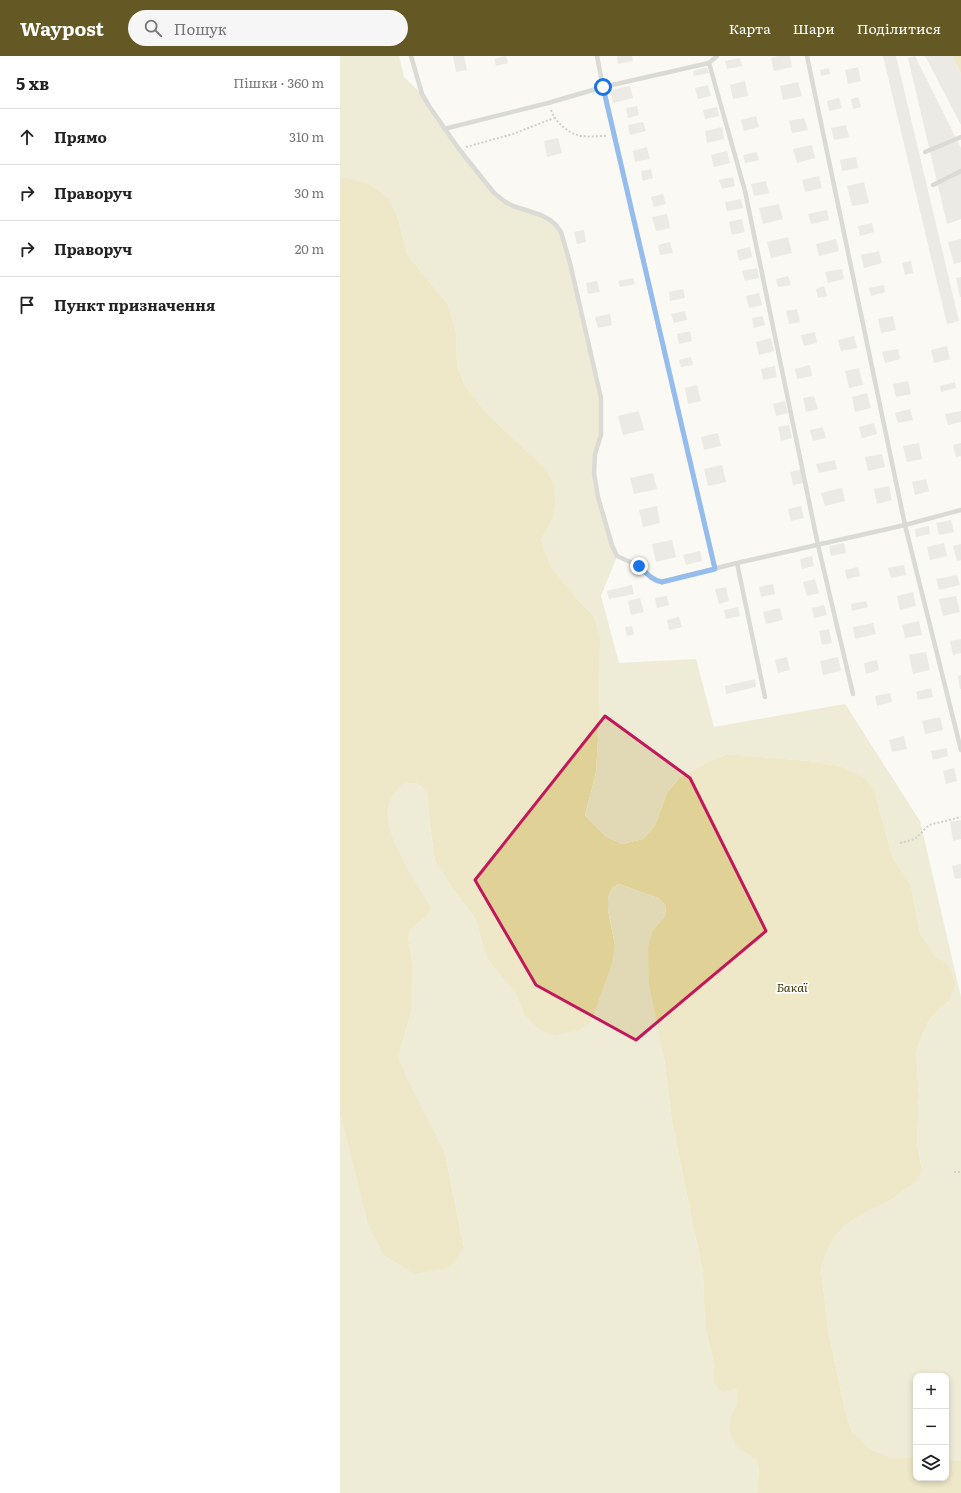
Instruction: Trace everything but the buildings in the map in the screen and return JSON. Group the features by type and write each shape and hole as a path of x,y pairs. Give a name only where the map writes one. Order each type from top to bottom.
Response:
{"lane":[{"path":"411,56 422,94 444,129 494,193 504,201 541,215 556,225 561,232 572,270 601,398 601,435 595,454 594,473 600,504 612,545 617,556 639,566 651,578 662,582 737,563 905,525 961,510"},
{"path":"597,56 614,136 715,569"},
{"path":"444,129 548,103 603,87 709,64 717,56"},
{"path":"807,56 905,525 961,750"},
{"path":"709,64 745,191 818,545 853,694"},
{"path":"925,152 961,137"},
{"path":"933,185 961,171"},
{"path":"737,563 765,697"}],"path":[{"path":"459,149 513,134 554,118 564,127 580,136 614,136"},
{"path":"900,843 915,839 929,825 961,817"},
{"path":"954,1172 961,1172"}],"highlighted area":[{"path":"605,716 690,778 766,931 636,1040 536,985 475,880"}],"shaded area":[{"path":"340,56 399,56 404,77 422,94 444,129 504,201 550,220 561,232 601,398 601,435 595,454 598,497 617,556 601,596 619,663 696,659 714,727 845,704 920,821 961,997 961,1461 949,1459 949,1373 913,1373 913,1458 892,1458 870,1449 852,1432 845,1410 828,1330 821,1268 825,1252 834,1237 848,1223 866,1212 922,1170 917,1143 919,1096 916,1051 927,1024 934,1014 950,1000 948,964 935,956 920,933 911,886 892,856 874,789 839,766 809,761 727,754 704,764 679,778 667,793 655,825 643,839 622,844 605,836 585,815 596,773 599,724 600,638 594,616 579,601 551,567 541,540 552,519 542,465 488,415 465,386 457,365 456,331 448,305 407,254 399,222 348,178 340,178"},
{"path":"404,783 417,783 427,793 435,861 454,891 476,920 484,950 490,963 515,993 524,1014 591,1022 615,945 608,910 608,898 612,888 619,884 658,898 666,906 665,916 653,930 664,1058 672,1122 703,1273 705,1325 713,1361 714,1381 737,1390 738,1400 731,1416 749,1454 756,1460 759,1469 757,1493 340,1493 340,1113 367,1222 464,1246 445,1153 406,1079 398,1057 412,1009 413,965 408,937 410,930 429,914 431,907 402,860 390,833 388,809 390,801"}],"water":[{"path":"952,56 961,56 961,74"},
{"name":"Бакаї","path":"340,178 348,178 368,184 389,199 399,222 407,254 448,305 456,331 457,365 465,386 488,415 542,465 553,483 555,502 552,519 541,540 551,567 579,601 594,616 600,638 599,724 596,773 585,815 605,836 622,844 643,839 655,825 667,793 679,778 704,764 727,754 809,761 839,766 864,778 874,789 892,856 911,886 920,933 935,956 948,964 955,983 950,1000 934,1014 927,1024 916,1051 919,1096 917,1143 922,1170 918,1179 893,1198 848,1223 834,1237 826,1252 821,1268 828,1330 845,1410 852,1432 870,1449 892,1458 913,1458 913,1481 949,1481 949,1459 961,1461 961,1493 757,1493 759,1469 756,1460 736,1445 730,1432 731,1416 738,1400 737,1390 733,1389 724,1392 718,1389 714,1381 713,1361 705,1325 703,1273 672,1122 664,1058 649,984 648,947 653,930 665,916 666,906 658,898 619,884 612,888 608,898 608,910 615,945 612,963 591,1022 579,1030 555,1035 539,1029 524,1014 515,993 490,963 484,950 476,920 454,891 435,861 427,793 417,783 404,783 390,801 388,820 402,860 431,907 429,914 410,930 408,937 413,965 412,1009 398,1057 407,1079 445,1153 464,1247 450,1267 415,1274 384,1255 367,1222 340,1113"}],"route":[{"path":"603,87 715,569 662,582 651,578 639,566"}]}
